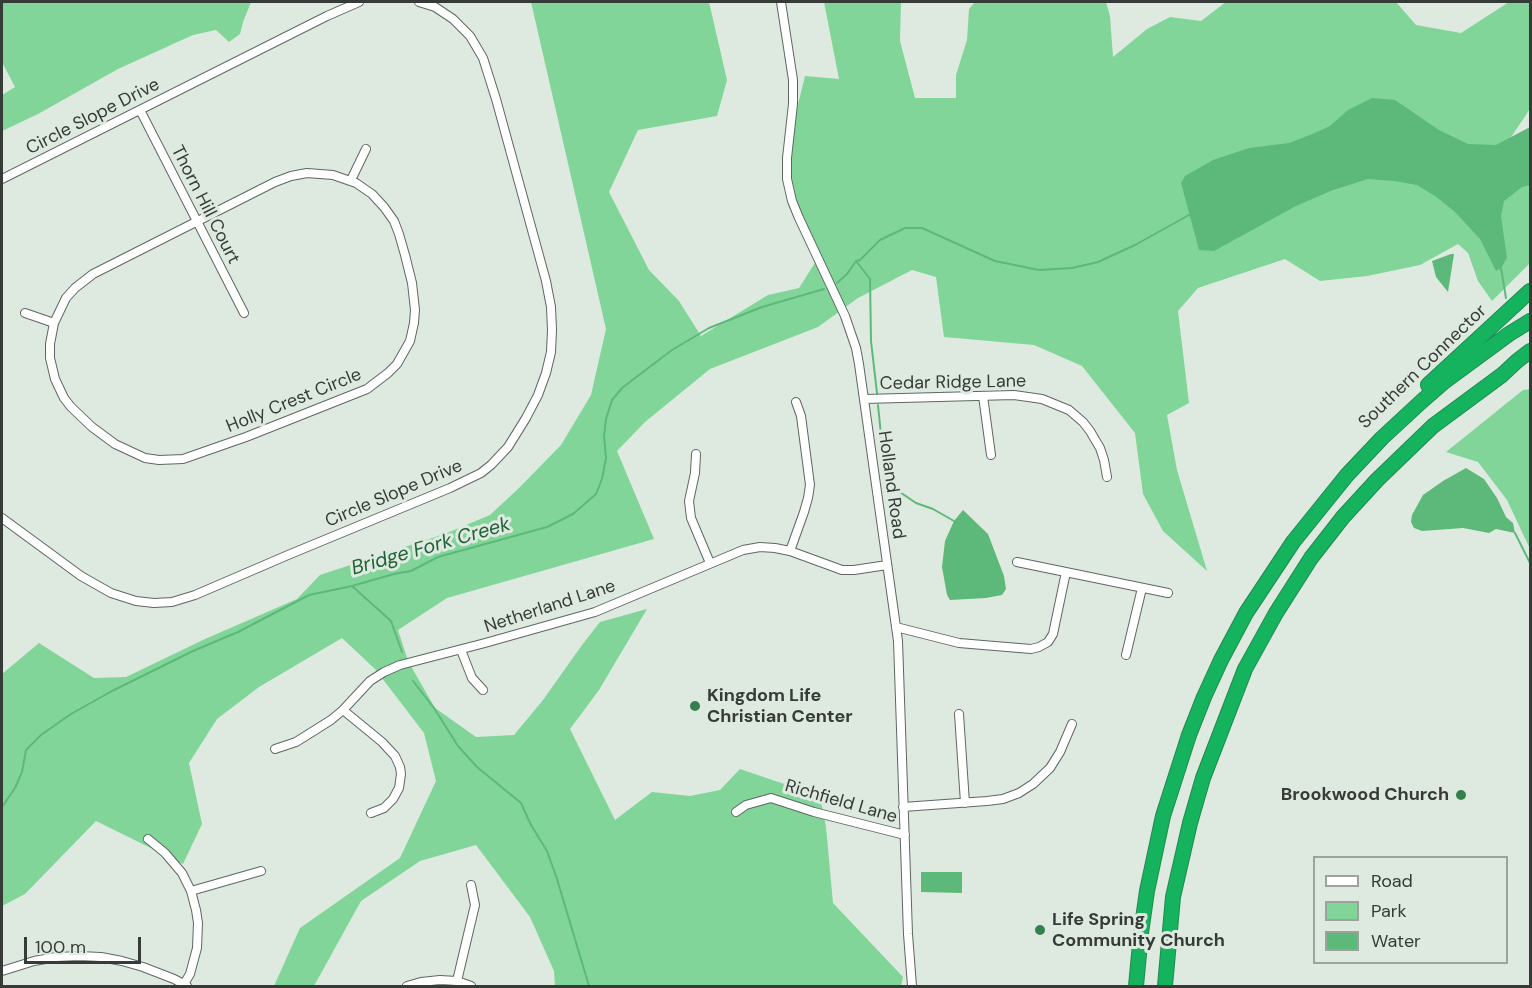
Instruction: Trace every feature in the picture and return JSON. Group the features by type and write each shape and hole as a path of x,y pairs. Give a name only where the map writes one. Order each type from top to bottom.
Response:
{"highway":[{"name":"Southern Connector","path":"1347,475 1375,436 1530,291"},
{"path":"1136,987 1141,933 1154,853 1176,773 1204,697 1233,636 1278,562 1347,475 1422,401 1466,365 1530,321"},
{"path":"1165,987 1173,897 1203,778 1231,704 1251,659 1276,613 1311,558 1343,517 1377,480 1433,426 1502,375 1530,351"},
{"path":"1502,375 1530,361"}],"street":[{"name":"Circle Slope Drive","path":"2,180 327,16 360,2"},
{"name":"Circle Slope Drive","path":"2,518 81,576 111,593 146,602 172,602 195,596 450,488 481,473 500,456 526,418 546,373 552,344 551,307 546,281 483,58 464,29 436,4 419,2"},
{"name":"Holland Road","path":"781,2 793,80 793,104 787,158 790,190 799,218 849,327 859,364 898,641 902,704 908,934 912,987"},
{"name":"Thorn Hill Court","path":"140,110 244,313"},
{"path":"351,180 366,149"},
{"name":"Holly Crest Circle","path":"316,173 351,180 372,194 394,221 412,283 414,302 410,341 397,364 388,373 367,388 194,457 171,461 145,458 122,448 104,436 64,398 55,379 50,358 50,344 54,323 66,298 85,279 196,221 291,176 316,173"},
{"path":"25,313 54,323"},
{"name":"Cedar Ridge Lane","path":"864,399 1014,395 1052,402 1083,422 1095,439 1104,460 1107,477"},
{"path":"983,396 990,455"},
{"path":"790,551 804,512 810,485 801,416 796,402"},
{"path":"696,454 695,473 689,501 691,518 710,563"},
{"name":"Netherland Lane","path":"275,749 296,742 331,720 370,681 384,672 595,612 743,550 759,547 790,551 842,570 887,566"},
{"path":"1017,562 1168,593"},
{"path":"896,627 959,643 1039,647 1048,642 1053,634 1066,572"},
{"path":"1126,655 1142,588"},
{"path":"461,650 472,678 483,690"},
{"path":"343,710 382,742 395,756 400,767 399,788 393,799 384,808 371,813"},
{"path":"959,714 965,803"},
{"path":"903,807 1003,799 1018,793 1045,773 1055,760 1072,724"},
{"name":"Richfield Lane","path":"736,812 746,805 771,798 814,812 905,835"},
{"path":"2,971 56,957 101,957 143,967 186,986 195,958 198,937 196,910 191,891 175,864 148,839"},
{"path":"191,891 261,871"},
{"path":"458,981 475,905 471,885"},
{"path":"408,987 425,981 440,980 458,981 471,987"}],"green space":[{"path":"2,2 251,2 240,34 229,42 216,30 193,35 118,69 38,114 2,131 2,95 15,87 2,62"},
{"path":"531,2 709,2 727,80 717,116 638,130 609,192 649,270 679,301 701,336 768,295 799,288 816,261 790,202 791,133 805,76 839,79 824,2 901,2 900,41 915,98 956,98 956,75 967,40 969,9 975,2 1106,2 1110,16 1113,57 1147,29 1170,17 1201,21 1226,2 1396,2 1416,25 1461,33 1509,2 1530,2 1530,109 1507,143 1530,162 1530,263 1492,301 1478,281 1468,253 1458,244 1420,265 1367,276 1320,281 1285,259 1198,288 1178,311 1189,403 1167,415 1177,470 1207,571 1163,531 1143,494 1135,433 1082,366 1034,345 944,337 936,277 912,270 858,298 818,327 710,369 645,422 617,451 654,539 447,598 398,630 408,661 435,708 476,737 514,735 543,700 600,622 647,609 599,690 570,729 615,820 652,792 690,796 720,790 740,769 820,796 826,827 833,903 903,977 901,986 555,986 554,971 530,917 476,845 420,861 361,901 314,986 274,986 300,928 400,858 436,781 424,733 375,669 342,638 259,687 217,719 189,763 202,824 183,864 96,821 25,894 2,906 2,674 39,643 94,678 126,677 297,599 320,575 447,533 490,515 561,445 591,395 606,329"},
{"path":"1530,389 1530,549 1507,500 1478,462 1446,452 1523,390"}],"water":[{"path":"1372,98 1395,100 1439,130 1468,144 1496,145 1530,127 1530,185 1522,187 1504,201 1501,216 1507,258 1501,268 1496,271 1480,239 1455,212 1435,196 1417,185 1368,179 1333,190 1296,206 1214,251 1199,250 1181,183 1185,176 1213,160 1249,148 1289,143 1310,135 1330,126 1348,110"},
{"path":"1454,254 1448,292 1436,277 1432,261"},
{"path":"1466,468 1484,479 1506,517 1513,523 1515,533 1496,529 1489,533 1463,528 1422,531 1414,528 1411,522 1412,515 1423,495"},
{"path":"963,510 988,534 1004,576 1006,589 1002,595 950,600 947,595 942,567 945,541 954,521"},
{"path":"921,872 962,872 962,893 921,892"}],"waterway":[{"name":"Bridge Fork Creek","path":"837,283 856,261 860,260 880,240 905,228 922,228 995,261 1039,270 1072,268 1098,262 1135,245 1189,215"},
{"path":"856,261 870,279 871,341 877,393"},
{"path":"1501,268 1506,298"},
{"name":"Bridge Fork Creek","path":"2,807 15,788 22,772 26,750 41,735 71,714 112,691 193,651 238,632 309,595 411,571 438,557 547,527 573,514 596,494 602,479 606,458 604,436 606,419 612,400 622,388 672,350 709,328 762,307 824,289"},
{"path":"878,405 885,475 888,484 916,503 933,509 954,521"},
{"path":"1515,533 1530,563"},
{"path":"352,586 391,621 402,652"},
{"path":"413,681 434,708 458,746 477,767 521,803 547,851 589,986"}],"place":[{"name":"Kingdom Life Christian Center","path":"695,706"},
{"name":"Brookwood Church","path":"1461,795"},
{"name":"Life Spring Community Church","path":"1040,930"}]}
